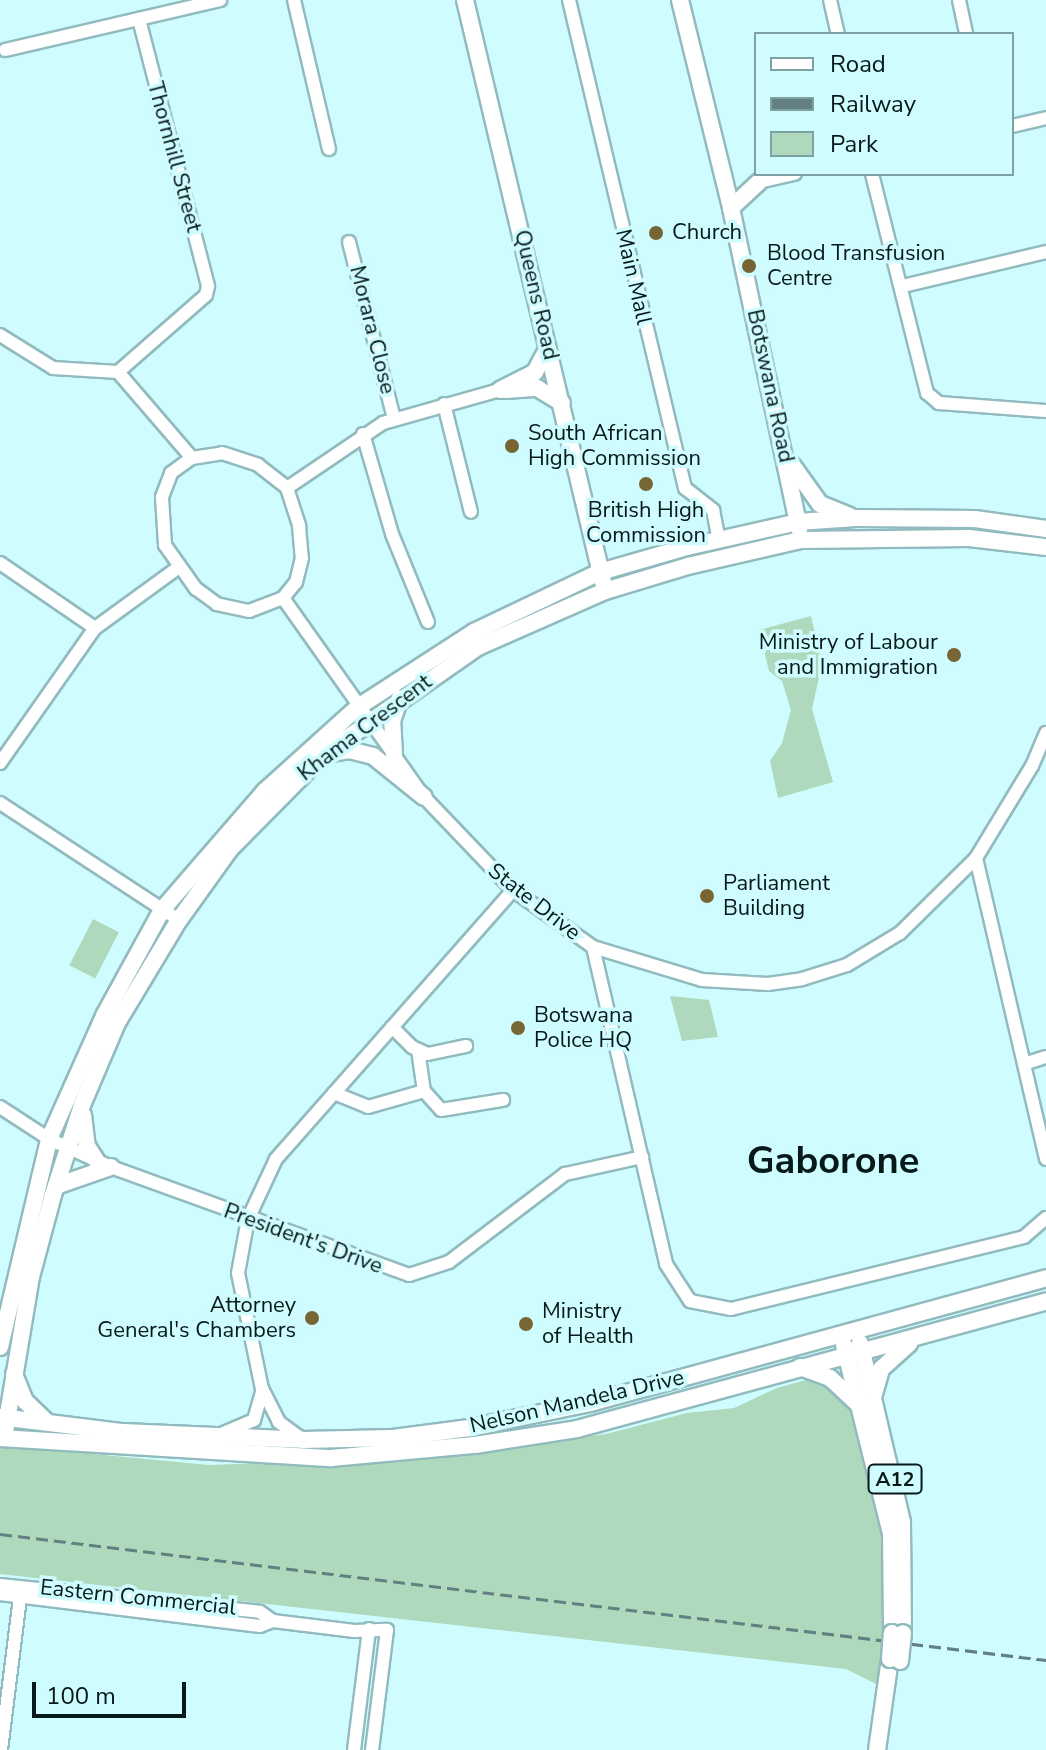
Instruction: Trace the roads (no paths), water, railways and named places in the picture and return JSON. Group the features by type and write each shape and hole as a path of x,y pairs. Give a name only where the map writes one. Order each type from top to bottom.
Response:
{"main road":[{"name":"Queens Road","path":"465,0 605,591"},
{"name":"Botswana Road","path":"680,0 723,171 801,540"},
{"path":"723,171 759,182"},
{"path":"731,208 759,182"},
{"path":"500,390 535,372 548,348"},
{"path":"500,390 537,388 562,403"},
{"path":"785,454 820,504 856,518"},
{"name":"Khama Crescent","path":"0,1347 49,1139 105,1014 162,910 265,791 363,714 474,632 600,572 798,522 856,518 975,519 1046,529"},
{"name":"Khama Crescent","path":"2,1438 13,1368 56,1186 82,1105 117,1023 179,920 230,849 363,714 401,697 478,647 605,591 801,540 969,538 1046,547"},
{"path":"394,755 392,721 401,697"},
{"path":"323,755 349,750 373,756 424,797"},
{"path":"56,1186 104,1164 87,1146 82,1105"},
{"name":"Nelson Mandela Drive","path":"3,1417 211,1437 303,1440 393,1438 550,1413 1046,1278"},
{"name":"Nelson Mandela Drive","path":"2,1438 304,1457 395,1453 577,1429 800,1367 914,1341 1046,1302"},
{"name":"A12","path":"849,1332 867,1403 897,1486 897,1633 888,1750"},
{"path":"800,1367 830,1378 867,1403 881,1369 914,1341"},
{"path":"13,1368 25,1401 47,1422"},
{"name":"A12","path":"877,1750 895,1660"}],"street":[{"path":"5,50 220,0"},
{"path":"294,0 329,149"},
{"name":"Main Mall","path":"569,0 685,488 713,510 719,540"},
{"path":"830,0 838,32"},
{"path":"959,0 966,32"},
{"name":"Thornhill Street","path":"118,372 206,295 139,19"},
{"path":"1014,126 1046,118"},
{"path":"759,182 786,176"},
{"path":"873,176 903,286 924,387 932,399 952,405 1046,411"},
{"name":"Morara Close","path":"349,242 394,418"},
{"path":"903,286 1046,252"},
{"path":"0,335 53,368 118,372 192,458"},
{"path":"287,488 363,434 394,418 500,390"},
{"path":"444,404 471,512"},
{"path":"363,434 392,534 428,622"},
{"path":"222,453 258,465 287,488 302,558 296,582 283,598 249,611 217,604 196,589 179,567 165,545 162,497 171,473 192,458 222,453"},
{"path":"0,563 95,628"},
{"path":"0,763 95,628 179,567"},
{"name":"State Drive","path":"283,598 424,797 513,890 593,947 702,980 768,984 802,979 847,965 900,933 976,858 1032,766 1046,733"},
{"path":"1032,766 1046,772"},
{"path":"0,803 179,920"},
{"path":"976,858 1046,1159"},
{"path":"303,1440 279,1422 262,1389 238,1273 248,1219 276,1159 513,890"},
{"path":"593,947 674,1282 690,1301 712,1308 746,1305 1024,1237 1046,1218"},
{"path":"392,1027 418,1050 428,1054 466,1046"},
{"path":"418,1050 424,1091 441,1110 503,1100"},
{"path":"1024,1064 1046,1057"},
{"path":"334,1093 368,1107 424,1091"},
{"name":"President's Drive","path":"0,1107 49,1139 104,1164 248,1219 409,1275 449,1262 565,1174 642,1157"},
{"path":"211,1437 254,1420 262,1389"},
{"path":"0,1609 1,1590"},
{"name":"Eastern Commercial","path":"1,1590 260,1612 273,1621 386,1636 372,1750"},
{"path":"1,1750 21,1592"},
{"path":"354,1750 369,1635"}],"railway":[{"path":"0,1534 1046,1660"}],"place":[{"name":"Church","path":"656,233"},
{"name":"Blood Transfusion Centre","path":"749,266"},
{"name":"South African High Commission","path":"512,446"},
{"name":"British High Commission","path":"646,484"},
{"name":"Ministry of Labour and Immigration","path":"954,655"},
{"name":"Parliament Building","path":"707,896"},
{"name":"Botswana Police HQ","path":"518,1028"},
{"name":"Attorney General's Chambers","path":"312,1318"},
{"name":"Ministry of Health","path":"526,1324"}],"district":[{"name":"Gaborone","path":"833,1161"}]}
